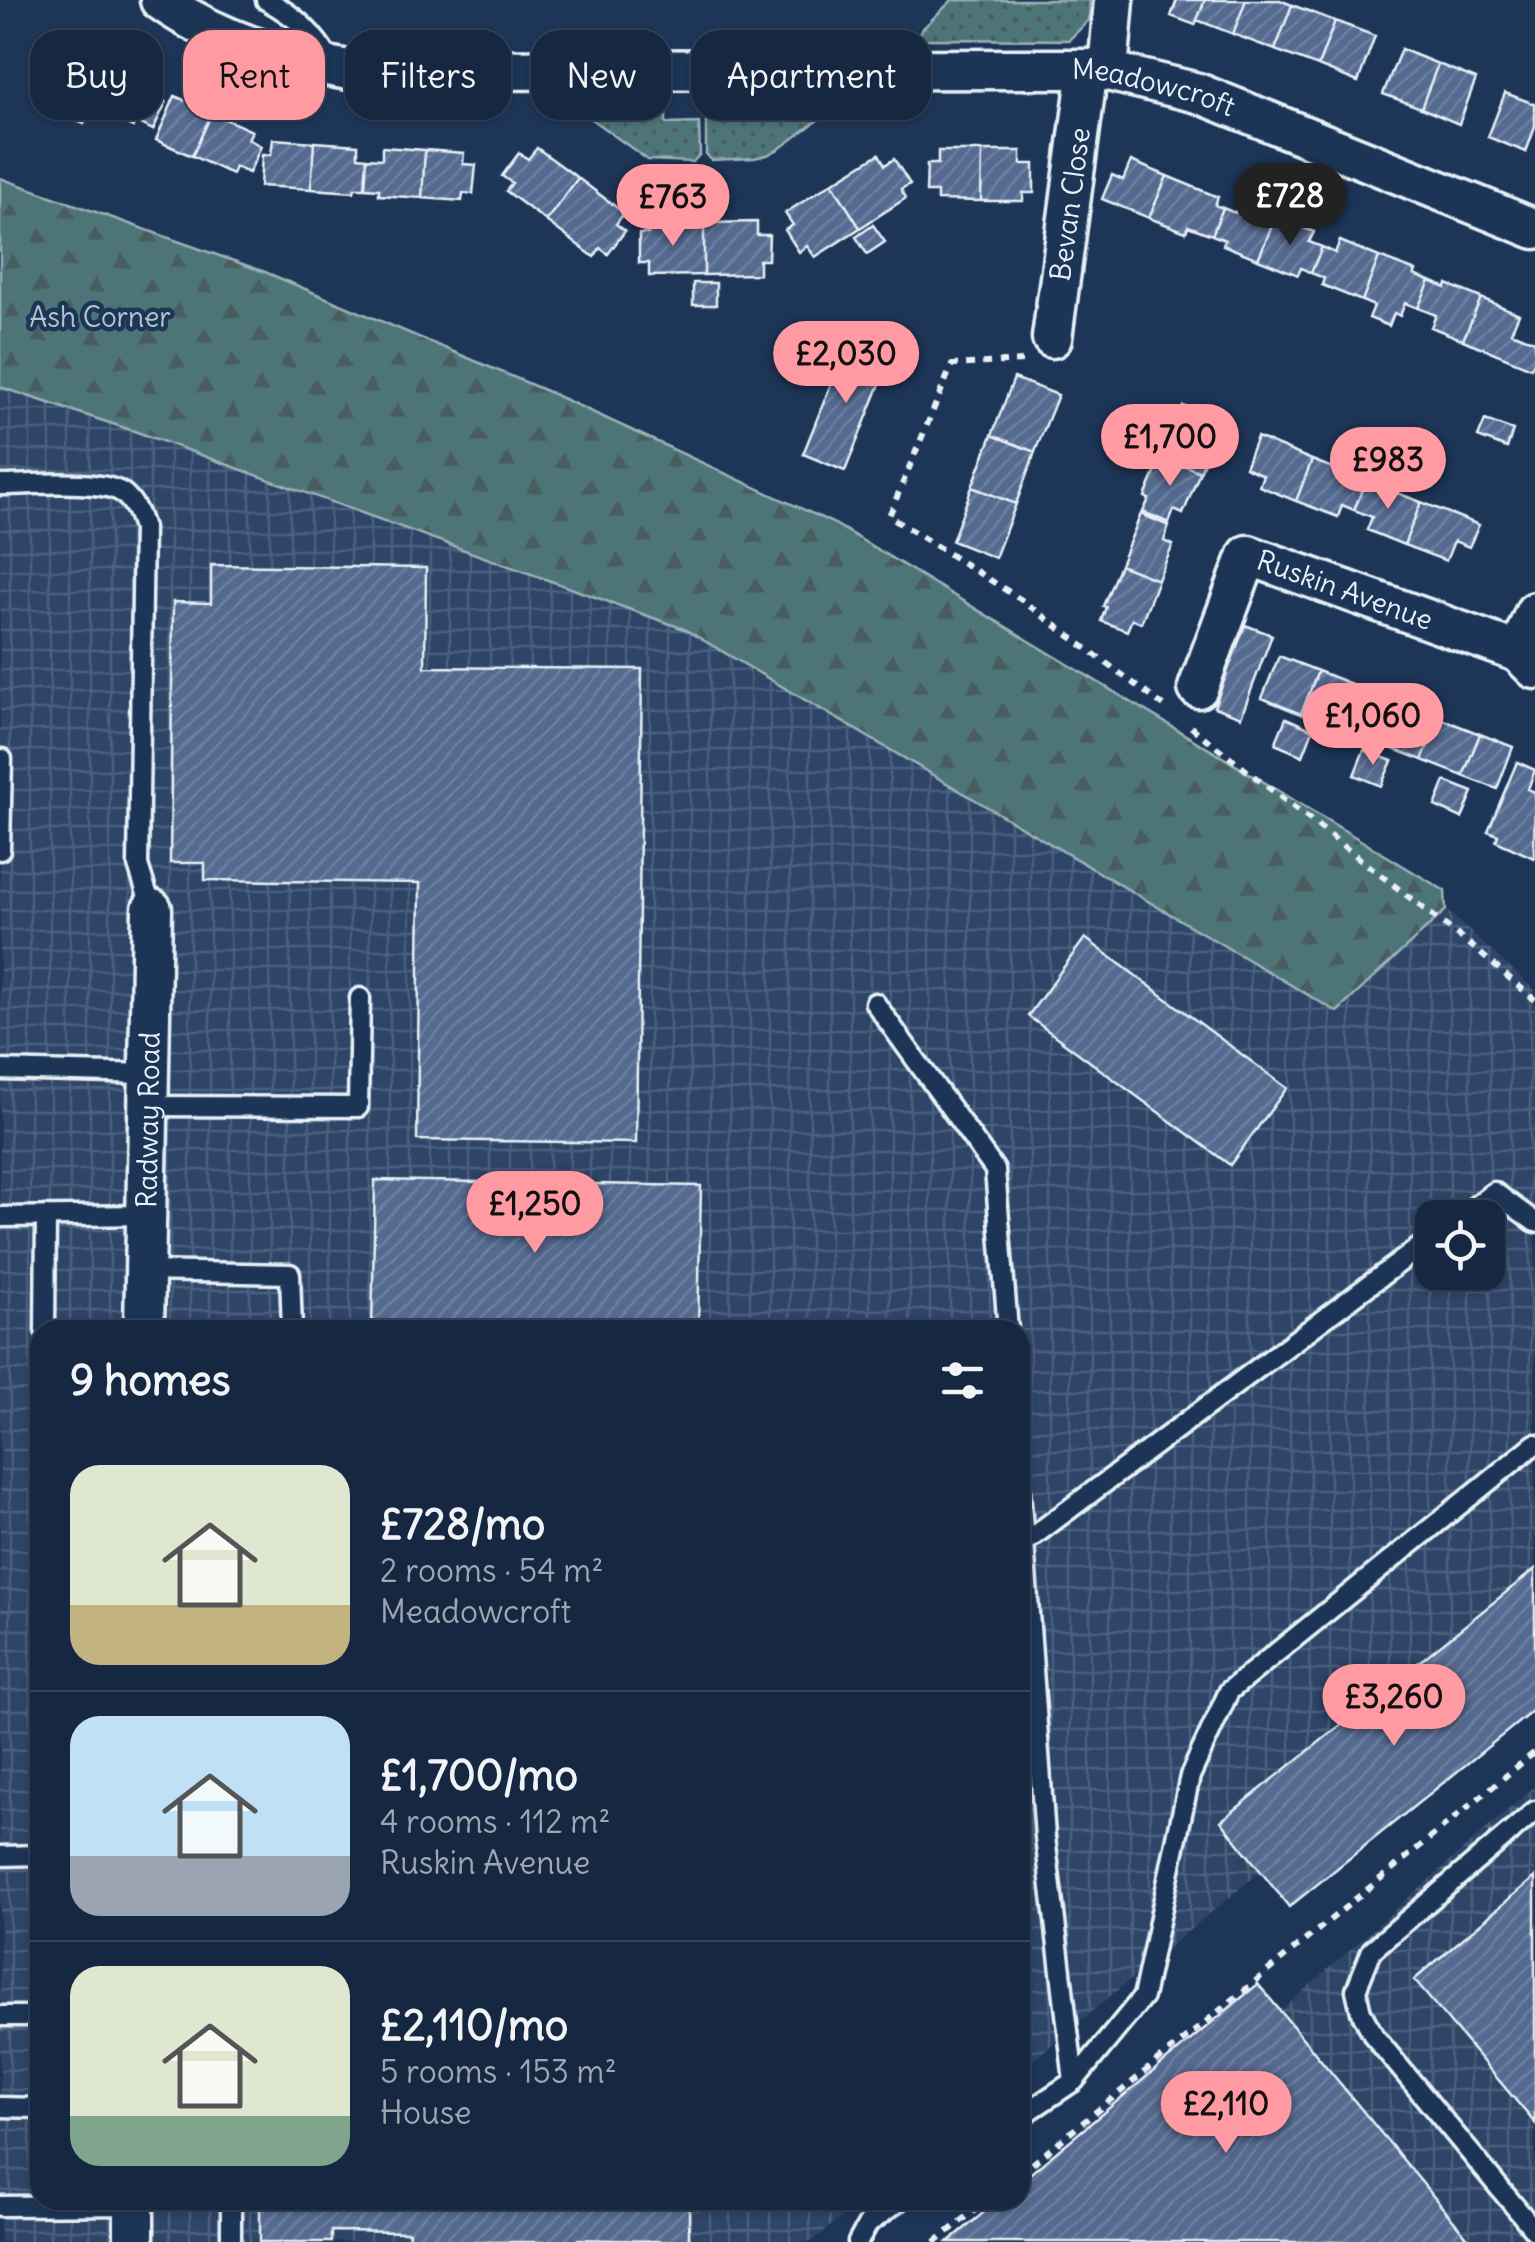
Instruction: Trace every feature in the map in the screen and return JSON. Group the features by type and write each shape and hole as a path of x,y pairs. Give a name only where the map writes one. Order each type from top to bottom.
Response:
{"street":[{"name":"Meadowcroft","path":"160,0 241,44 334,68 1098,70 1198,93 1535,229"},
{"name":"Bevan Close","path":"1052,338 1098,70 1114,0"},
{"name":"Ruskin Avenue","path":"1191,704 1248,555 1526,661 1535,612"},
{"name":"Radway Road","path":"144,1320 152,909"}],"lane":[{"path":"266,0 305,26 334,68"},
{"path":"0,484 101,484 122,492 136,508 144,528 138,865 152,909"},
{"path":"0,850 2,759"},
{"path":"0,1070 148,1090 358,1106 360,998"},
{"path":"875,1003 995,1170 1007,1320"},
{"path":"1484,1200 1494,1192 1505,1200"},
{"path":"1505,1200 1535,1222"},
{"path":"0,1217 146,1215"},
{"path":"44,1320 46,1216"},
{"path":"1030,1539 1415,1251"},
{"path":"145,1271 290,1274 292,1320"},
{"path":"1030,2111 1074,2080 1143,1997 1190,1776 1230,1691 1535,1444"},
{"path":"1030,1627 1045,1837 1074,2080"},
{"path":"1535,1811 1372,1950 1356,1990 1361,2012 1374,2036 1535,2230"},
{"path":"0,1856 30,1855"},
{"path":"0,2016 30,2016"},
{"path":"0,2107 30,2108"},
{"path":"0,2206 30,2208"},
{"path":"54,2210 134,2216"},
{"path":"231,2210 231,2242"},
{"path":"858,2242 868,2224 887,2210"}],"path":[{"path":"1052,338 1045,360 952,365 890,516 1191,704 1535,1000"},
{"path":"1030,2166 1535,1752"},
{"path":"935,2242 975,2210"}],"shaded area":[{"path":"0,387 134,431 684,629 1336,1011 1446,910 1535,990 1535,1644 1030,2063 1030,1320 30,1320 30,2210 851,2210 811,2242 0,2242"},
{"path":"1535,1786 1535,2242 1019,2242"}],"green space":[{"path":"952,0 1090,0 1089,20 1069,40 931,39 931,30 921,30"},
{"path":"593,120 699,123 700,154 693,162 648,160"},
{"path":"706,120 818,120 767,155 711,160 706,154"},
{"name":"Ash Corner","path":"0,178 265,272 551,393 835,524 1445,891 1446,910 1337,1012 684,629 134,431 0,387"}],"building":[{"path":"1177,0 1205,0 1195,25 1171,16"},
{"path":"1205,0 1246,0 1233,34 1197,20"},
{"path":"1246,0 1280,0 1292,5 1275,50 1233,34"},
{"path":"1292,5 1335,21 1318,66 1275,50"},
{"path":"1335,21 1375,36 1358,82 1318,66"},
{"path":"1401,49 1438,64 1421,108 1383,94"},
{"path":"1438,64 1476,79 1459,124 1421,108"},
{"path":"1505,93 1535,104 1535,127 1526,152 1488,137"},
{"path":"175,96 183,100 183,120 209,120 192,156 156,140"},
{"path":"117,120 158,120 153,130 135,121 133,127"},
{"path":"209,120 228,120 252,131 248,139 261,146 249,173 235,167 232,174 192,156"},
{"path":"273,139 314,142 311,189 260,186 262,155 271,155"},
{"path":"314,142 358,145 358,157 367,158 365,188 355,188 354,192 311,189"},
{"path":"382,147 425,150 422,198 379,195 379,189 365,188 367,158 382,159"},
{"path":"537,148 578,178 546,221 506,191 512,183 502,176 519,153 528,159"},
{"path":"425,150 464,153 463,164 476,165 473,194 463,193 462,201 422,198"},
{"path":"938,151 982,151 981,201 937,200 937,192 926,192 927,164 938,164"},
{"path":"982,151 1021,151 1021,164 1034,164 1034,193 1023,193 1023,201 981,201"},
{"path":"879,154 885,165 894,159 910,184 901,189 906,198 860,228 832,183"},
{"path":"1131,161 1167,176 1149,218 1102,199 1112,175 1123,180"},
{"path":"1167,176 1218,197 1215,205 1223,208 1212,235 1188,226 1186,232 1149,218"},
{"path":"578,178 624,213 616,224 625,231 608,254 600,248 594,257 546,221"},
{"path":"832,183 860,228 815,257 807,246 799,252 785,230 793,225 785,213"},
{"path":"1240,202 1276,217 1258,259 1223,245 1225,240 1212,235 1223,208 1235,213"},
{"path":"1276,217 1314,232 1309,242 1322,247 1311,273 1301,268 1298,275 1258,259"},
{"path":"757,222 757,235 769,235 768,260 759,260 759,274 704,275 704,223"},
{"path":"649,223 704,223 704,275 649,276 649,263 639,263 639,234 648,234"},
{"path":"873,225 885,242 867,254 856,237"},
{"path":"1340,241 1379,257 1362,301 1322,285 1324,278 1311,273 1322,247 1335,253"},
{"path":"1379,257 1416,271 1414,275 1430,281 1418,308 1405,303 1400,316 1394,313 1389,326 1369,318 1374,306 1362,301"},
{"path":"1430,281 1481,298 1463,340 1431,327 1436,315 1418,308"},
{"path":"693,283 716,283 716,305 693,305"},
{"path":"1481,298 1519,314 1511,332 1535,341 1531,368 1463,340"},
{"path":"848,342 890,359 845,471 803,454"},
{"path":"1014,378 1058,395 1035,452 992,435"},
{"path":"1183,406 1211,418 1205,432 1215,436 1200,472 1162,456"},
{"path":"1485,420 1513,430 1507,448 1478,437"},
{"path":"992,435 1035,452 1016,504 972,487"},
{"path":"1257,437 1312,460 1296,501 1259,486 1263,475 1245,467"},
{"path":"1162,456 1200,472 1183,514 1174,510 1169,523 1143,512"},
{"path":"1312,460 1366,481 1354,510 1342,505 1338,517 1296,501"},
{"path":"1366,481 1421,502 1404,545 1367,530 1372,517 1354,510"},
{"path":"972,487 1016,504 995,558 952,541"},
{"path":"1421,502 1479,525 1469,547 1454,541 1446,561 1404,545"},
{"path":"1141,514 1169,526 1164,541 1173,545 1158,580 1120,565"},
{"path":"211,565 426,568 425,667 642,669 636,1143 417,1140 420,883 205,880 205,863 170,863 173,602 211,603"},
{"path":"1120,565 1158,580 1141,623 1132,619 1127,631 1101,621"},
{"path":"1245,625 1272,635 1241,717 1214,707"},
{"path":"1279,656 1318,671 1301,714 1262,698"},
{"path":"1318,671 1359,687 1342,729 1301,714"},
{"path":"1359,687 1397,702 1380,744 1342,729"},
{"path":"1397,702 1439,718 1422,760 1380,744"},
{"path":"1286,718 1313,730 1303,756 1275,744"},
{"path":"1439,718 1480,734 1463,776 1422,760"},
{"path":"1480,734 1513,747 1497,789 1463,776"},
{"path":"1364,750 1392,761 1381,786 1354,775"},
{"path":"1517,762 1535,770 1528,789 1535,792 1534,858 1496,841 1498,835 1488,831"},
{"path":"1445,781 1473,792 1462,818 1435,806"},
{"path":"1085,938 1287,1088 1230,1165 1028,1016"},
{"path":"375,1180 701,1186 698,1320 372,1320"},
{"path":"1535,1569 1535,1709 1289,1907 1221,1821"},
{"path":"1535,1877 1535,2123 1414,1980"},
{"path":"1258,1984 1471,2242 948,2242 987,2210 1030,2210 1030,2174"},
{"path":"260,2210 689,2210 689,2242 408,2242 409,2232 331,2231 331,2242 260,2242"}]}
